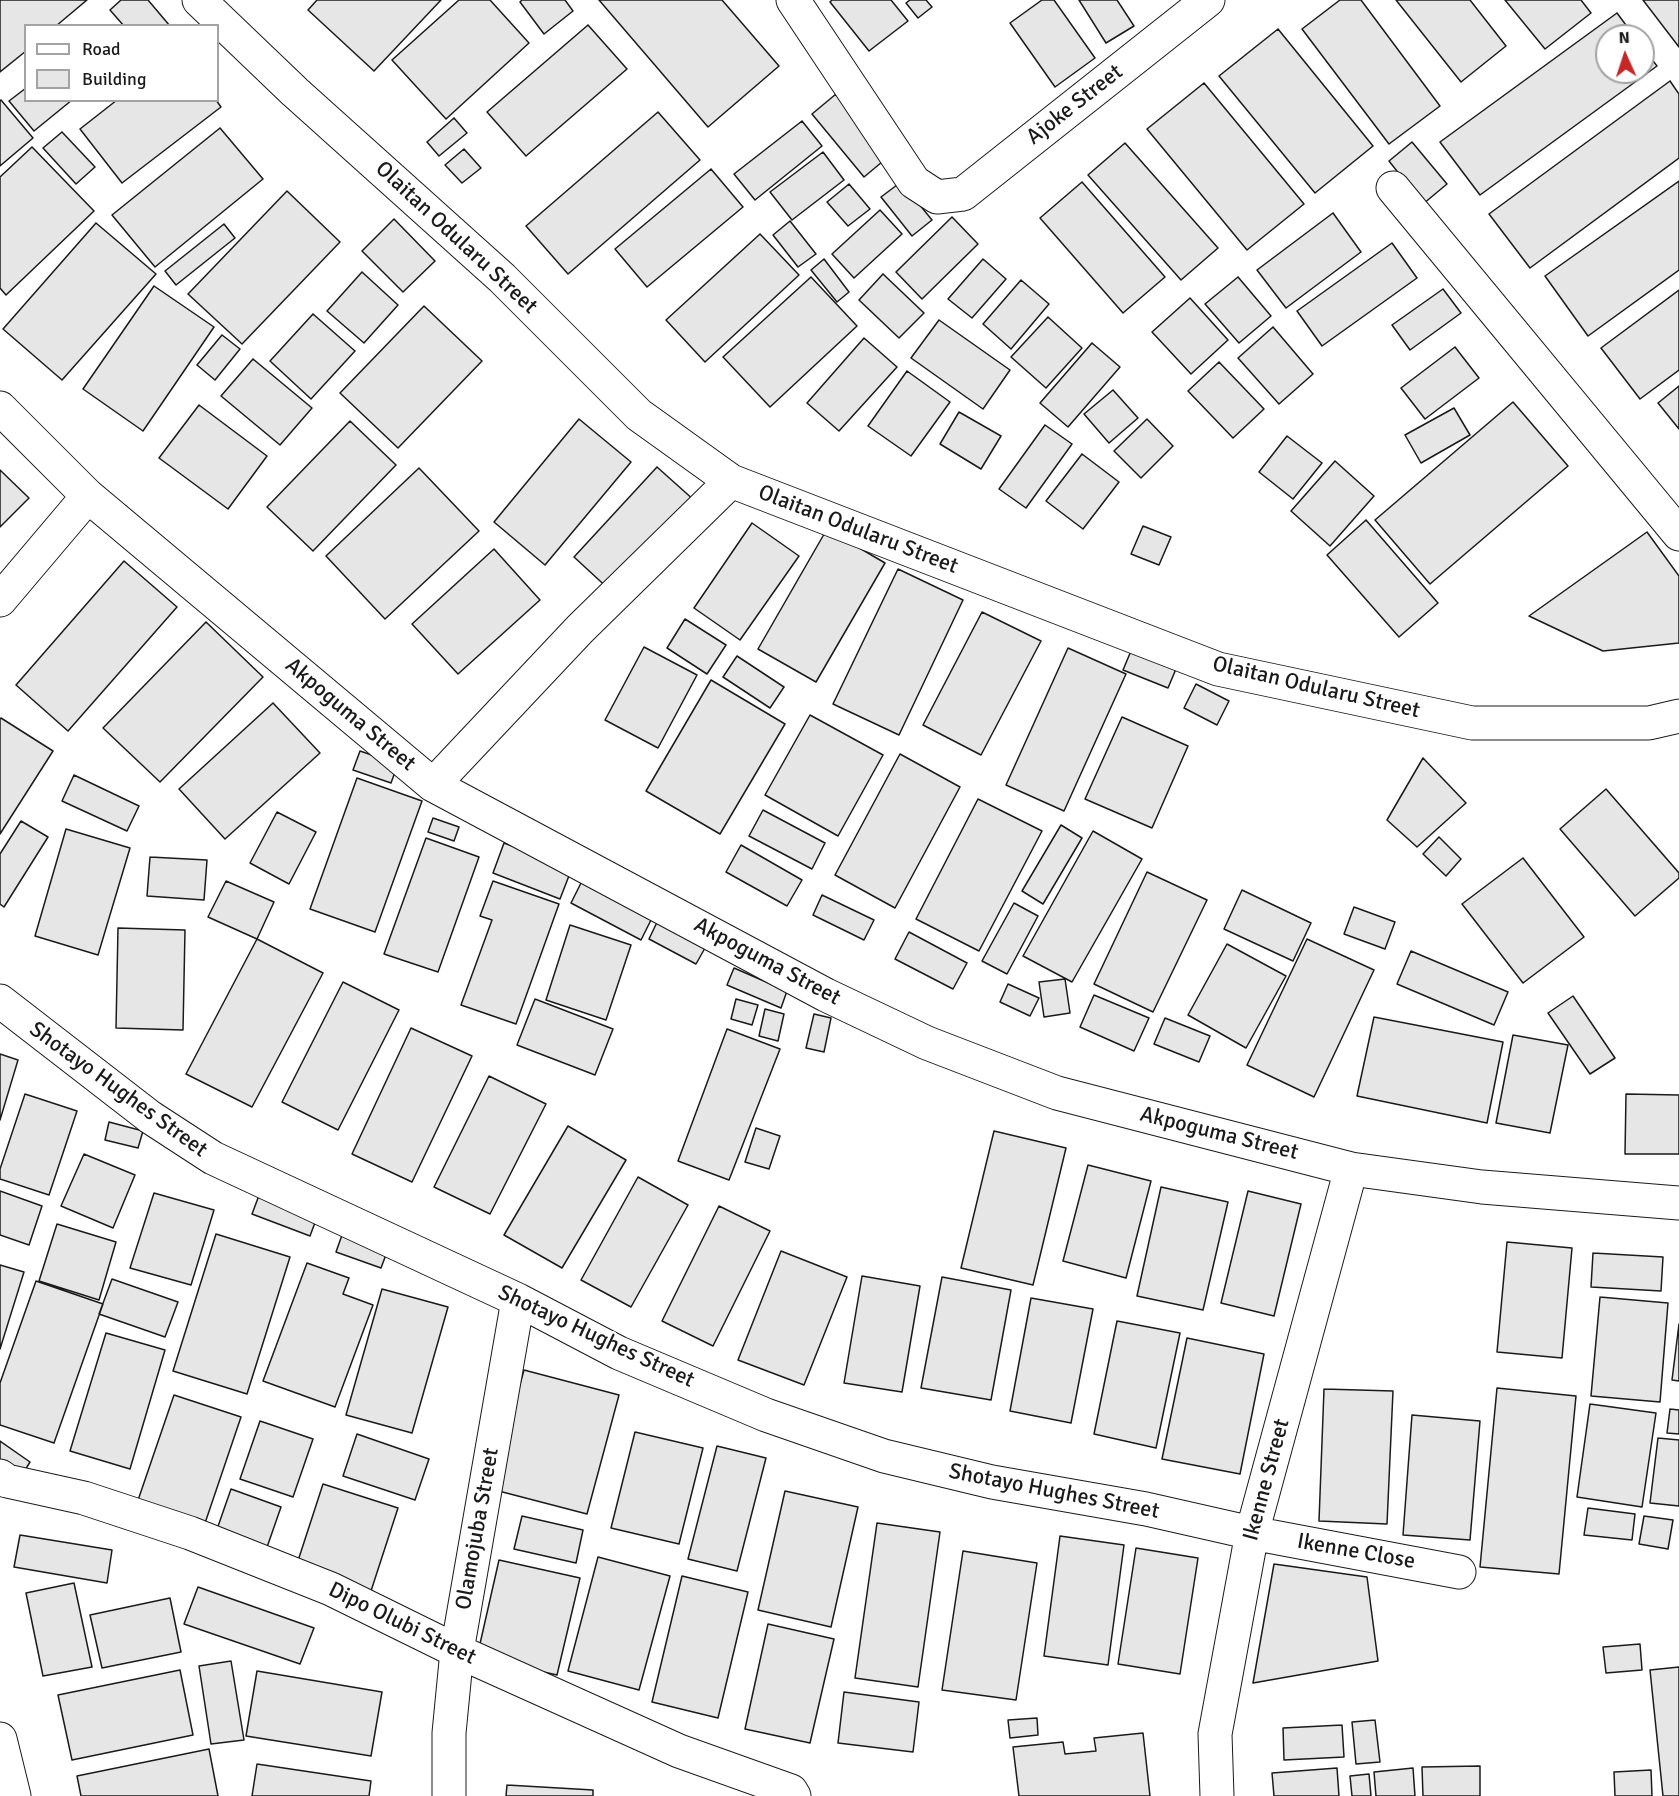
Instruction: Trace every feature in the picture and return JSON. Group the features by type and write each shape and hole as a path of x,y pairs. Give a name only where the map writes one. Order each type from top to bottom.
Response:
{"street":[{"name":"Olaitan Odularu Street","path":"199,0 295,92 502,278 639,415 731,481 1218,669 1472,723 1649,723 1679,716"},
{"name":"Ajoke Street","path":"793,0 914,182 937,197 963,194 1208,0"},
{"path":"1393,188 1679,534"},
{"name":"Akpoguma Street","path":"0,408 88,496 433,784 826,995 927,1043 1057,1093 1351,1169 1482,1186 1679,1203"},
{"path":"433,784 580,629 731,481"},
{"path":"0,600 88,496"},
{"name":"Shotayo Hughes Street","path":"0,1001 150,1117 213,1158 518,1300 619,1353 766,1415 884,1456 992,1482 1146,1509 1252,1533"},
{"name":"Ikenne Street","path":"1217,1796 1215,1734 1234,1618 1252,1533 1351,1169"},
{"name":"Olamojuba Street","path":"449,1796 449,1733 457,1652 518,1300"},
{"name":"Dipo Olubi Street","path":"2,1485 84,1498 190,1533 331,1589 457,1652 679,1751 791,1791 794,1796"},
{"name":"Ikenne Close","path":"1252,1533 1459,1572"},
{"path":"0,1739 14,1796"}],"building":[{"path":"0,0 87,0 58,24 24,24 24,53 0,72"},
{"path":"121,0 148,0 168,24 122,24 110,10"},
{"path":"317,0 441,0 374,71 308,10"},
{"path":"459,0 490,0 529,43 446,119 392,60"},
{"path":"522,0 565,0 573,11 544,34 520,2"},
{"path":"599,0 722,0 779,66 708,127"},
{"path":"832,0 891,0 908,21 869,51 830,2"},
{"path":"910,0 926,0 932,7 918,18 906,3"},
{"path":"1042,0 1054,0 1095,58 1055,87 1010,23"},
{"path":"1079,0 1117,0 1134,26 1106,43"},
{"path":"1340,0 1361,0 1440,106 1389,144 1302,29"},
{"path":"1396,0 1470,0 1506,46 1461,82"},
{"path":"1505,0 1581,0 1591,13 1545,49"},
{"path":"1643,0 1679,0 1679,47"},
{"path":"1617,13 1625,24 1602,24"},
{"path":"588,25 627,69 526,156 487,112"},
{"path":"1278,29 1373,146 1315,193 1219,76"},
{"path":"1595,29 1595,84 1632,84 1480,195 1440,142"},
{"path":"1670,81 1679,94 1679,158 1530,268 1489,214"},
{"path":"1204,83 1304,204 1247,250 1147,129"},
{"path":"24,90 24,102 70,102 34,131 9,101"},
{"path":"836,94 888,157 864,177 812,114"},
{"path":"0,101 33,138 0,166"},
{"path":"114,102 217,102 221,107 122,183 80,129"},
{"path":"658,112 700,160 568,274 526,226"},
{"path":"454,118 467,133 439,156 427,142"},
{"path":"802,121 822,146 755,200 734,174"},
{"path":"220,128 263,179 155,267 112,215"},
{"path":"62,132 95,167 76,184 43,148"},
{"path":"1412,142 1447,184 1423,204 1389,161"},
{"path":"1125,143 1218,248 1181,280 1088,175"},
{"path":"32,147 94,211 6,295 0,288 0,177"},
{"path":"464,149 481,168 462,183 445,165"},
{"path":"823,152 844,180 792,220 770,192"},
{"path":"711,169 743,207 647,287 615,249"},
{"path":"1679,181 1679,270 1588,336 1545,276"},
{"path":"901,182 932,220 912,236 881,197"},
{"path":"1082,182 1165,277 1123,313 1040,218"},
{"path":"849,184 870,209 848,226 827,202"},
{"path":"287,191 340,242 242,344 188,294"},
{"path":"880,210 902,234 854,278 832,254"},
{"path":"1333,213 1361,252 1286,308 1257,270"},
{"path":"952,217 978,244 922,299 896,272"},
{"path":"394,219 435,261 403,292 362,251"},
{"path":"790,221 816,254 798,267 773,235"},
{"path":"96,223 156,274 62,380 3,329"},
{"path":"224,224 235,238 176,285 165,271"},
{"path":"760,234 799,275 705,362 666,320"},
{"path":"1392,243 1417,278 1322,346 1297,311"},
{"path":"824,259 849,292 837,302 811,270"},
{"path":"983,259 1006,279 972,318 948,299"},
{"path":"362,272 398,305 364,343 327,311"},
{"path":"883,274 924,313 899,338 859,300"},
{"path":"811,277 857,326 770,407 723,357"},
{"path":"1238,277 1271,316 1239,343 1205,304"},
{"path":"1021,280 1049,304 1011,349 983,324"},
{"path":"154,286 214,327 143,431 83,389"},
{"path":"1443,289 1461,313 1410,350 1392,325"},
{"path":"1679,290 1679,370 1640,399 1601,348"},
{"path":"1190,298 1228,340 1191,374 1152,332"},
{"path":"424,306 482,361 398,448 340,393"},
{"path":"313,314 355,351 311,399 270,361"},
{"path":"1048,317 1082,348 1046,388 1011,357"},
{"path":"939,320 1010,370 983,409 911,358"},
{"path":"1273,327 1313,374 1279,404 1238,358"},
{"path":"222,335 240,349 215,380 197,365"},
{"path":"864,338 897,367 839,431 807,403"},
{"path":"1092,343 1120,367 1068,427 1040,403"},
{"path":"1455,347 1479,378 1425,419 1401,388"},
{"path":"253,359 312,408 280,445 221,396"},
{"path":"1219,362 1264,409 1233,438 1188,391"},
{"path":"907,371 950,402 911,456 868,426"},
{"path":"1679,386 1679,429 1658,403"},
{"path":"1113,390 1138,418 1109,443 1084,414"},
{"path":"1513,402 1568,466 1430,584 1375,520"},
{"path":"199,405 267,456 228,509 159,458"},
{"path":"1454,408 1470,435 1421,463 1405,435"},
{"path":"959,412 1001,436 981,469 940,444"},
{"path":"579,419 631,462 545,565 494,522"},
{"path":"1147,419 1173,446 1141,478 1114,451"},
{"path":"350,421 396,465 313,551 267,507"},
{"path":"1045,425 1072,444 1026,508 999,489"},
{"path":"1287,436 1322,463 1293,499 1259,472"},
{"path":"1082,454 1119,482 1083,529 1046,501"},
{"path":"1335,461 1374,496 1330,546 1291,511"},
{"path":"657,467 695,501 612,592 574,557"},
{"path":"419,468 479,531 385,619 326,556"},
{"path":"0,470 29,498 0,527"},
{"path":"1366,520 1438,603 1399,637 1327,555"},
{"path":"752,523 799,556 740,640 694,608"},
{"path":"1143,526 1171,537 1159,565 1131,554"},
{"path":"827,529 885,563 816,682 758,649"},
{"path":"1647,532 1679,576 1679,643 1603,651 1529,616"},
{"path":"494,549 540,600 458,674 412,624"},
{"path":"124,561 177,607 68,731 16,685"},
{"path":"898,569 963,600 899,735 833,704"},
{"path":"982,612 1041,641 981,755 923,725"},
{"path":"685,619 726,645 707,674 667,648"},
{"path":"206,622 263,677 160,782 103,728"},
{"path":"1136,639 1181,657 1168,688 1123,670"},
{"path":"644,647 697,675 658,748 605,720"},
{"path":"1068,648 1126,674 1064,811 1006,785"},
{"path":"737,656 784,687 770,708 723,677"},
{"path":"711,680 785,724 720,834 646,791"},
{"path":"1196,684 1229,701 1217,725 1184,708"},
{"path":"273,703 320,753 225,839 179,789"},
{"path":"810,715 883,755 838,836 765,795"},
{"path":"1122,717 1188,746 1152,828 1085,799"},
{"path":"0,719 53,751 0,834"},
{"path":"360,751 398,764 391,783 353,770"},
{"path":"900,754 960,787 895,908 835,875"},
{"path":"1423,758 1466,803 1417,847 1387,820"},
{"path":"74,775 139,806 127,831 62,801"},
{"path":"357,778 422,801 375,932 310,909"},
{"path":"1606,789 1679,873 1679,878 1635,916 1560,829"},
{"path":"978,799 1042,831 979,951 916,919"},
{"path":"763,810 825,843 812,869 749,836"},
{"path":"277,812 316,832 289,884 250,863"},
{"path":"433,818 459,827 454,841 428,832"},
{"path":"21,821 48,837 4,907 0,904 0,854"},
{"path":"1061,825 1082,838 1043,904 1022,891"},
{"path":"66,829 130,848 98,955 35,936"},
{"path":"1093,831 1142,859 1072,982 1023,956"},
{"path":"1439,837 1461,859 1446,876 1423,854"},
{"path":"426,838 479,857 438,972 384,954"},
{"path":"504,843 572,868 560,899 493,873"},
{"path":"741,845 802,880 787,906 726,872"},
{"path":"150,857 207,860 204,900 147,896"},
{"path":"1523,858 1584,937 1523,983 1462,904"},
{"path":"1147,872 1207,900 1153,1012 1094,984"},
{"path":"586,873 656,910 641,940 571,903"},
{"path":"226,881 274,902 257,939 208,917"},
{"path":"493,881 559,904 516,1024 461,1005 492,920 480,916"},
{"path":"1242,890 1311,923 1293,961 1224,929"},
{"path":"822,895 874,920 864,940 813,915"},
{"path":"1014,903 1038,916 1007,974 982,961"},
{"path":"1354,907 1395,922 1385,949 1344,934"},
{"path":"660,916 709,941 696,964 649,939"},
{"path":"570,925 631,945 606,1020 546,1000"},
{"path":"118,928 185,930 183,1030 116,1028"},
{"path":"909,932 967,963 953,989 895,959"},
{"path":"257,939 323,973 252,1107 186,1074"},
{"path":"1307,939 1374,970 1314,1097 1247,1065"},
{"path":"1227,944 1286,976 1246,1048 1188,1015"},
{"path":"1411,951 1508,992 1494,1025 1397,984"},
{"path":"734,968 787,991 781,1008 727,985"},
{"path":"1065,979 1070,1013 1044,1017 1039,982"},
{"path":"343,982 399,1010 338,1130 282,1102"},
{"path":"1008,984 1039,998 1030,1016 1000,1002"},
{"path":"1094,995 1149,1018 1134,1051 1080,1027"},
{"path":"1573,996 1615,1058 1590,1074 1548,1013"},
{"path":"535,999 613,1029 595,1075 517,1045"},
{"path":"736,999 758,1005 752,1025 731,1019"},
{"path":"765,1009 784,1014 778,1041 759,1036"},
{"path":"814,1014 831,1018 824,1052 806,1048"},
{"path":"1374,1017 1503,1042 1487,1123 1357,1096"},
{"path":"1165,1018 1210,1036 1199,1062 1154,1044"},
{"path":"411,1028 472,1056 412,1182 352,1154"},
{"path":"727,1029 780,1049 729,1180 678,1161"},
{"path":"1513,1035 1568,1045 1550,1133 1496,1123"},
{"path":"0,1054 18,1060 0,1120"},
{"path":"489,1076 546,1104 490,1214 434,1187"},
{"path":"25,1094 77,1111 49,1195 0,1179 0,1169"},
{"path":"1626,1094 1679,1095 1679,1154 1625,1154"},
{"path":"109,1122 143,1131 138,1148 105,1140"},
{"path":"568,1126 626,1160 562,1268 504,1235"},
{"path":"756,1128 780,1136 769,1169 745,1162"},
{"path":"994,1131 1066,1148 1033,1285 961,1268"},
{"path":"84,1154 135,1175 113,1228 61,1206"},
{"path":"1088,1165 1151,1181 1126,1278 1063,1261"},
{"path":"638,1177 688,1205 631,1307 581,1280"},
{"path":"1161,1187 1228,1202 1203,1310 1137,1296"},
{"path":"261,1190 319,1212 310,1236 252,1214"},
{"path":"0,1191 42,1206 29,1245 0,1235"},
{"path":"1248,1191 1301,1204 1274,1316 1221,1303"},
{"path":"154,1193 214,1210 191,1285 130,1268"},
{"path":"719,1206 770,1231 713,1346 662,1321"},
{"path":"57,1224 116,1242 99,1300 39,1281"},
{"path":"216,1234 290,1257 247,1394 173,1371"},
{"path":"342,1235 387,1252 381,1268 336,1252"},
{"path":"1507,1242 1572,1248 1562,1358 1497,1352"},
{"path":"781,1251 847,1277 804,1385 738,1360"},
{"path":"1593,1253 1663,1257 1661,1291 1591,1287"},
{"path":"307,1263 349,1278 343,1294 373,1305 335,1407 263,1381"},
{"path":"0,1265 24,1272 0,1349"},
{"path":"862,1276 920,1286 902,1392 844,1383"},
{"path":"942,1277 1011,1290 991,1400 921,1388"},
{"path":"112,1279 178,1302 165,1337 99,1314"},
{"path":"36,1281 103,1304 54,1443 0,1425 0,1383"},
{"path":"382,1289 448,1307 412,1433 346,1415"},
{"path":"1600,1297 1668,1303 1660,1402 1591,1396"},
{"path":"1031,1298 1093,1309 1071,1423 1010,1411"},
{"path":"1117,1321 1180,1333 1156,1448 1094,1434"},
{"path":"1679,1324 1679,1381 1672,1380"},
{"path":"106,1333 165,1350 130,1469 70,1451"},
{"path":"1187,1338 1264,1354 1240,1474 1162,1459"},
{"path":"524,1370 619,1395 587,1514 491,1489"},
{"path":"1497,1388 1576,1396 1559,1574 1480,1567"},
{"path":"1324,1389 1393,1391 1387,1524 1319,1521"},
{"path":"174,1395 241,1417 202,1532 135,1509"},
{"path":"1590,1404 1656,1413 1642,1507 1577,1497"},
{"path":"1670,1409 1679,1410 1679,1434 1667,1433"},
{"path":"1412,1415 1480,1421 1470,1540 1403,1535"},
{"path":"260,1421 313,1439 293,1497 240,1479"},
{"path":"635,1432 703,1448 679,1544 611,1528"},
{"path":"357,1434 429,1459 415,1500 343,1476"},
{"path":"1658,1438 1679,1440 1679,1506 1650,1503"},
{"path":"0,1441 30,1462 19,1480 0,1467"},
{"path":"717,1446 766,1458 737,1571 688,1559"},
{"path":"323,1484 398,1508 370,1594 295,1570"},
{"path":"231,1489 281,1507 265,1553 215,1535"},
{"path":"785,1491 858,1507 831,1627 758,1610"},
{"path":"1588,1508 1635,1514 1632,1540 1584,1535"},
{"path":"522,1516 583,1530 576,1563 514,1549"},
{"path":"1644,1516 1673,1520 1668,1549 1639,1544"},
{"path":"877,1523 940,1532 918,1687 855,1678"},
{"path":"20,1535 112,1550 107,1583 14,1567"},
{"path":"1060,1536 1124,1545 1108,1665 1044,1656"},
{"path":"1136,1548 1198,1558 1180,1674 1118,1664"},
{"path":"963,1551 1037,1563 1016,1700 942,1690"},
{"path":"598,1557 670,1576 639,1690 568,1671"},
{"path":"499,1560 580,1578 557,1675 477,1657"},
{"path":"1274,1564 1367,1577 1378,1661 1253,1683"},
{"path":"682,1576 748,1592 718,1718 652,1702"},
{"path":"74,1583 92,1667 43,1676 26,1593"},
{"path":"198,1587 314,1628 300,1664 184,1624"},
{"path":"170,1598 181,1652 102,1668 90,1615"},
{"path":"768,1624 834,1639 810,1743 745,1729"},
{"path":"1640,1644 1642,1670 1606,1673 1603,1647"},
{"path":"231,1661 244,1740 211,1744 199,1666"},
{"path":"1679,1667 1679,1796 1663,1796 1650,1670"},
{"path":"180,1670 193,1735 72,1760 58,1695"},
{"path":"257,1671 382,1692 371,1756 246,1736"},
{"path":"844,1692 919,1702 913,1752 838,1743"},
{"path":"1037,1718 1038,1735 1010,1738 1008,1720"},
{"path":"1375,1720 1380,1762 1356,1764 1352,1722"},
{"path":"1342,1725 1344,1757 1284,1760 1283,1728"},
{"path":"1143,1733 1150,1796 1019,1796 1013,1747 1063,1742 1065,1754 1096,1751 1094,1738"},
{"path":"209,1749 218,1796 81,1796 77,1776"},
{"path":"257,1764 371,1781 369,1796 252,1796"},
{"path":"1480,1766 1480,1796 1423,1796 1422,1767"},
{"path":"1337,1768 1339,1796 1274,1796 1272,1773"},
{"path":"1413,1768 1415,1796 1376,1796 1374,1772"},
{"path":"1651,1770 1652,1796 1615,1796 1614,1772"},
{"path":"1369,1774 1371,1796 1352,1796 1350,1776"},
{"path":"507,1785 593,1790 593,1796 506,1796"}]}
